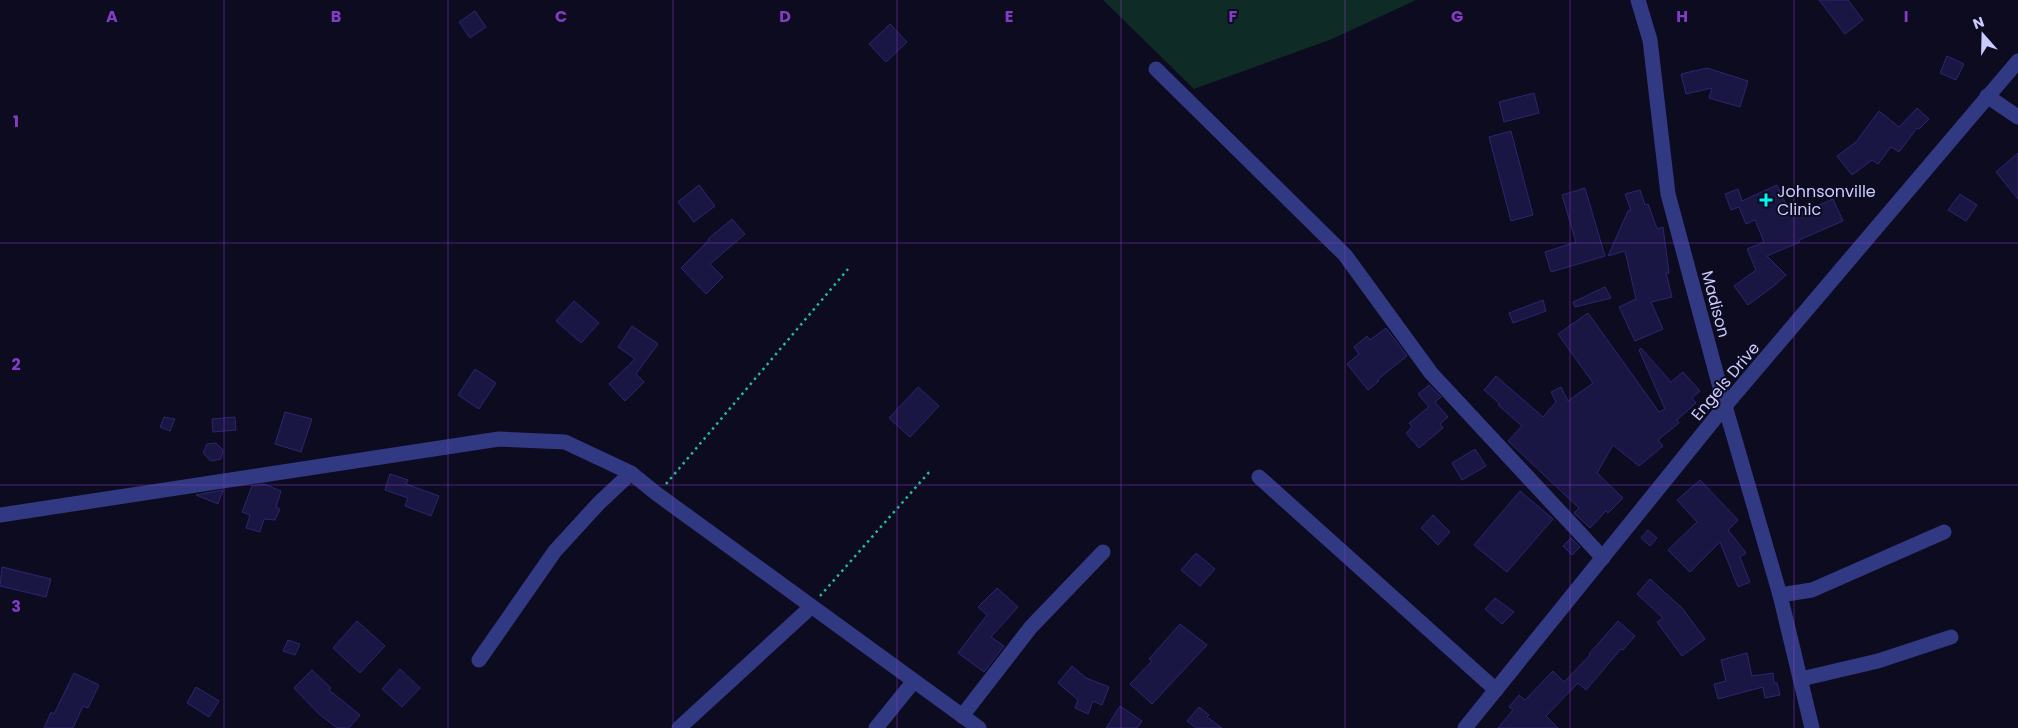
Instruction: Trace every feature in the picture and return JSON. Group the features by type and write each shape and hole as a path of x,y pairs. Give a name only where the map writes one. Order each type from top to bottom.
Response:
{"street":[{"name":"Madison","path":"1638,0 1650,40 1668,194 1725,406 1780,595 1812,728"},
{"name":"Engels Drive","path":"1465,728 1725,406 2018,61"},
{"path":"1156,69 1345,255 1432,373 1603,558"},
{"path":"1987,96 2018,118"},
{"path":"0,515 499,439 565,442 631,473 811,607 979,728"},
{"path":"479,660 555,551 599,503 631,473"},
{"path":"1259,477 1496,690"},
{"path":"1780,595 1812,590 1944,532"},
{"path":"962,716 1031,627 1103,552"},
{"path":"679,728 811,607"},
{"path":"1801,679 1878,661 1951,638"},
{"path":"876,728 914,681"}],"path":[{"path":"657,494 848,269"},
{"path":"811,607 931,470"}],"green space":[{"path":"1103,0 1416,0 1332,39 1194,89"}],"building":[{"path":"1819,0 1848,0 1863,20 1845,34"},
{"path":"475,11 486,27 470,38 459,22"},
{"path":"890,24 907,42 886,62 869,44"},
{"path":"1947,56 1964,64 1956,80 1940,73"},
{"path":"1707,68 1748,81 1740,107 1709,98 1712,88 1686,94 1681,74"},
{"path":"1534,93 1539,113 1504,122 1499,102"},
{"path":"1917,108 1929,119 1919,129 1917,128 1899,152 1891,147 1878,164 1872,160 1852,175 1837,156 1856,142 1879,111 1899,127"},
{"path":"1511,131 1533,215 1511,221 1489,137"},
{"path":"2018,153 2018,199 1996,172"},
{"path":"699,185 715,206 694,222 678,202"},
{"path":"1777,185 1792,217 1833,199 1843,221 1767,256 1786,275 1748,305 1734,286 1756,270 1747,249 1764,242 1755,220 1746,224 1739,207 1731,210 1725,194 1738,189 1742,201"},
{"path":"1585,188 1605,256 1551,272 1545,252 1576,242 1562,195"},
{"path":"1640,190 1645,205 1648,204 1656,226 1658,229 1663,227 1669,273 1666,273 1672,297 1651,302 1663,329 1635,341 1619,307 1636,299 1625,251 1608,256 1628,211 1631,210 1625,194"},
{"path":"1960,194 1977,205 1966,221 1948,210"},
{"path":"732,219 745,234 710,264 723,277 706,294 681,268 708,239"},
{"path":"1605,287 1611,298 1575,307 1573,302"},
{"path":"1543,300 1546,311 1513,323 1509,313"},
{"path":"574,301 599,323 581,343 556,321"},
{"path":"1588,313 1659,412 1665,409 1639,350 1641,348 1671,382 1683,372 1700,391 1692,398 1696,403 1677,420 1679,423 1658,440 1663,446 1639,466 1613,445 1597,473 1623,498 1608,513 1606,511 1590,528 1574,513 1579,508 1508,441 1522,426 1484,390 1496,376 1543,417 1556,402 1551,392 1561,387 1568,401 1593,383 1558,334"},
{"path":"632,326 658,344 636,374 644,382 625,401 609,384 635,359 618,347"},
{"path":"1386,328 1407,356 1377,380 1379,381 1368,390 1347,364 1359,354 1354,347 1367,336 1370,340"},
{"path":"475,369 496,383 479,409 458,395"},
{"path":"1429,385 1441,397 1435,402 1448,417 1440,424 1443,428 1419,448 1406,433 1412,427 1409,423 1429,407 1418,394"},
{"path":"918,387 939,406 910,437 889,418"},
{"path":"285,412 312,419 301,452 275,444"},
{"path":"164,417 175,419 170,431 160,427"},
{"path":"235,417 236,430 213,432 212,419"},
{"path":"216,443 223,450 221,459 211,461 203,453 207,444"},
{"path":"1475,449 1486,466 1462,480 1452,463"},
{"path":"390,474 408,480 406,484 439,496 431,516 405,506 408,498 385,490"},
{"path":"1700,480 1738,520 1728,530 1746,553 1740,557 1750,582 1738,587 1720,542 1690,572 1668,550 1697,522 1677,500"},
{"path":"264,484 281,491 276,507 280,509 275,520 264,519 260,532 246,528 250,515 242,512 252,486"},
{"path":"223,490 218,504 196,495"},
{"path":"1520,491 1553,519 1507,572 1474,545"},
{"path":"1433,515 1450,532 1438,545 1421,528"},
{"path":"1648,530 1657,538 1650,546 1641,538"},
{"path":"1571,538 1580,547 1572,555 1563,546"},
{"path":"1196,553 1215,569 1200,586 1181,570"},
{"path":"2,567 51,579 46,597 0,586"},
{"path":"1650,579 1682,608 1705,639 1682,656 1657,622 1663,618 1637,594"},
{"path":"997,588 1018,607 991,637 1004,646 984,672 958,653 987,615 978,607"},
{"path":"1495,598 1514,612 1502,624 1485,609"},
{"path":"357,621 385,646 360,673 333,648"},
{"path":"1618,621 1635,636 1623,650 1621,649 1586,690 1578,683 1546,716 1558,728 1498,728 1513,710 1509,707 1519,695 1525,700 1553,671 1564,682 1590,655"},
{"path":"1180,624 1207,645 1152,704 1130,684 1152,661 1149,659"},
{"path":"288,640 300,644 295,655 283,651"},
{"path":"1747,653 1752,676 1773,673 1774,683 1777,683 1780,695 1765,698 1763,687 1718,699 1714,684 1726,681 1721,660"},
{"path":"1072,666 1086,678 1109,687 1102,705 1093,701 1088,714 1075,708 1078,700 1058,683"},
{"path":"400,669 420,688 402,707 382,689"},
{"path":"312,670 331,688 329,690 360,715 349,728 337,728 319,714 294,688"},
{"path":"74,673 99,685 88,708 83,706 73,728 44,728 51,712 54,714"},
{"path":"196,687 219,701 209,717 187,703"},
{"path":"1120,706 1142,721 1137,728 1106,728"},
{"path":"1199,707 1209,715 1207,717 1222,728 1196,728 1187,721"}],"place":[{"name":"Johnsonville Clinic","path":"1766,200"}]}
